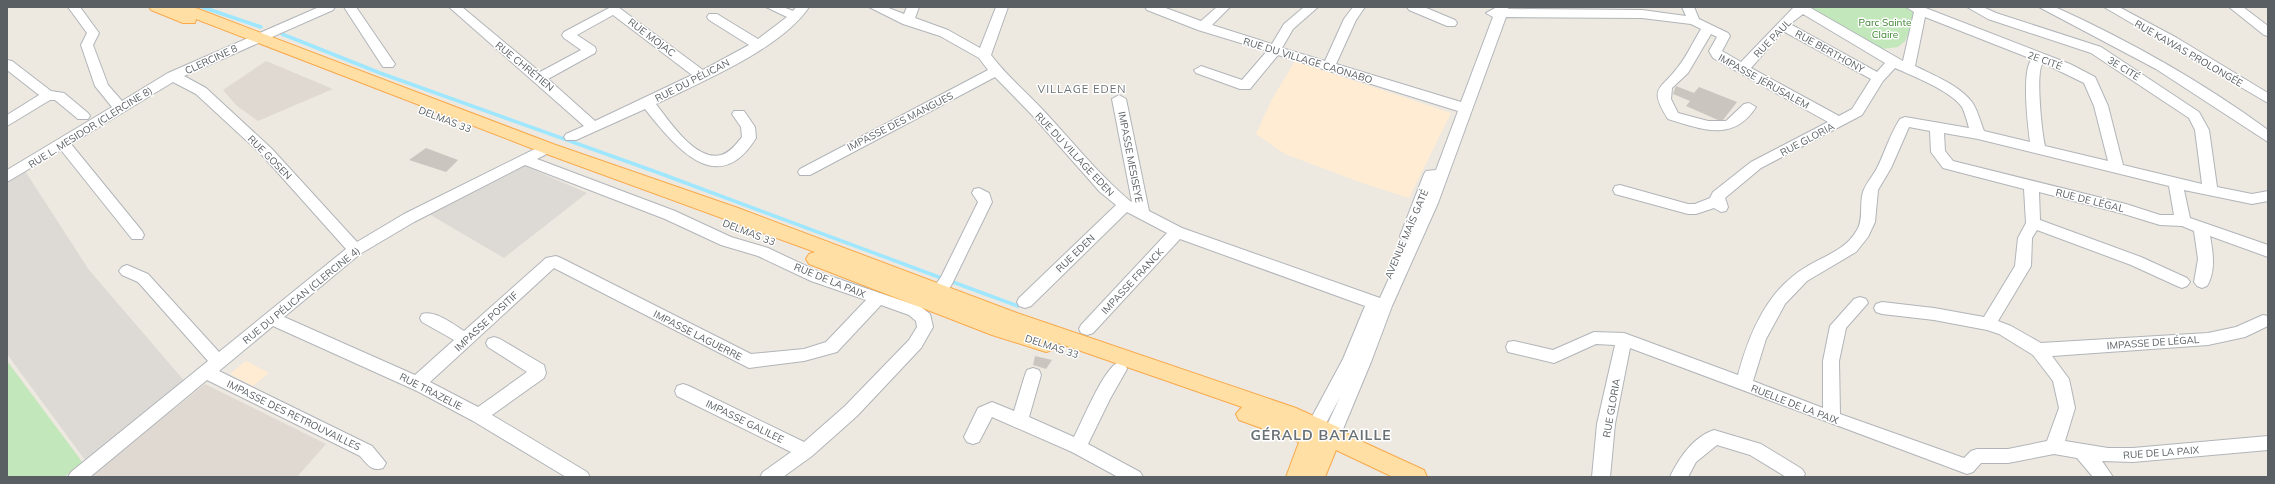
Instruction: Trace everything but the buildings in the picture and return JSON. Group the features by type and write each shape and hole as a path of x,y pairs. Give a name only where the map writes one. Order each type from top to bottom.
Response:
{"main road":[{"name":"DELMAS 33","path":"157,7 254,39"},
{"name":"DELMAS 33","path":"179,7 254,39 536,153 720,221 992,327 1326,437 1416,477"},
{"name":"DELMAS 33","path":"536,153 731,213 1010,318 1288,414 1326,437"},
{"name":"AVENUE MAÏS GATÉ","path":"1297,477 1326,437"},
{"name":"AVENUE MAÏS GATÉ","path":"1314,477 1326,437"}],"street":[{"path":"74,7 93,33 87,45 102,86 120,107"},
{"path":"294,7 304,18"},
{"name":"CLERCINE 8","path":"173,76 329,7"},
{"path":"350,7 388,64"},
{"name":"RUE CHRÉTIEN","path":"455,7 515,60 540,78 593,127"},
{"path":"772,7 799,11"},
{"name":"RUE DU VILLAGE EDEN","path":"875,7 907,21 944,33 984,55 996,71 1036,112 1105,188 1125,205 1177,232 1379,305"},
{"path":"907,21 913,7"},
{"path":"984,55 1002,7"},
{"name":"RUE DU VILLAGE CAONABO","path":"1151,7 1202,27 1274,51 1328,66 1463,108"},
{"path":"1202,27 1224,7"},
{"path":"1201,70 1245,86 1274,51 1288,26 1312,7"},
{"path":"1328,66 1350,19 1359,7"},
{"path":"1413,7 1451,23"},
{"path":"1581,7 1598,14"},
{"path":"1688,7 1694,20"},
{"name":"3E CITÉ","path":"1973,7 1992,16 2096,50 2156,88 2194,115 2202,130 2210,191"},
{"name":"3E CITÉ","path":"2046,7 2089,27 2159,64 2268,137"},
{"path":"2235,7 2268,32"},
{"path":"1801,8 1894,62 1908,67 1955,94 1967,104 1975,134"},
{"name":"RUE PAUL","path":"1742,69 1782,25 1801,8"},
{"name":"RUE KAWAS PROLONGÉE","path":"2114,8 2268,99"},
{"path":"1908,67 1916,9"},
{"name":"2E CITÉ","path":"1916,9 2041,59 2065,67 2090,80 2101,106 2117,169"},
{"name":"RUE MOJAC","path":"540,78 590,50 568,35 614,10 702,76"},
{"path":"1497,10 1598,14 1642,14 1694,20"},
{"name":"AVENUE MAÏS GATÉ","path":"1326,437 1363,362 1379,305 1420,230 1497,10"},
{"name":"RUE DU PÉLICAN","path":"571,136 702,76 759,45 784,28 799,11"},
{"path":"713,17 759,45"},
{"name":"IMPASSE JÉRUSALEM","path":"1694,20 1724,36 1715,53 1839,122"},
{"name":"RUE BERTHONY","path":"1782,25 1878,78"},
{"path":"1708,28 1683,70 1666,87 1664,100 1673,116 1708,126 1730,125 1749,107"},
{"path":"2039,149 2035,140 2035,86 2032,72 2035,62 2041,59"},
{"name":"RUE GLORIA","path":"1620,190 1688,209 1696,209 1719,204 1718,196 1756,166 1857,112 1878,78 1894,62"},
{"path":"7,64 48,95 59,96 83,116"},
{"name":"IMPASSE DES MANGUES","path":"805,172 996,71"},
{"name":"RUE L. MESIDOR (CLERCINE 8)","path":"7,177 173,76"},
{"name":"RUE GOSEN","path":"173,76 200,91 267,152 355,250"},
{"path":"7,120 48,95"},
{"name":"IMPASSE MESISEYE","path":"1119,99 1142,214"},
{"path":"647,102 691,154 707,162 724,160 737,152 749,138 748,127 739,114"},
{"path":"1744,384 1755,342 1773,308 1803,276 1840,258 1862,235 1869,220 1870,192 1894,147 1901,128 1905,122 1975,134 2210,191 2252,199 2268,196"},
{"name":"RUE DE LÉGAL","path":"1936,128 1938,152 1948,165 2126,209 2160,220 2183,221 2268,251"},
{"path":"63,143 136,235"},
{"name":"RUE DU PÉLICAN (CLERCINE 4)","path":"77,477 212,366 274,318 355,250 409,218 536,153"},
{"name":"RUE DE LA PAIX","path":"536,153 726,241 763,252 816,277 915,311 924,318 925,327 915,344 872,389 780,475"},
{"path":"2175,182 2183,221"},
{"path":"1988,324 2023,266 2025,238 2033,223 2031,185"},
{"path":"939,291 985,202 984,197 979,193"},
{"name":"RUE EDEN","path":"1025,302 1125,205"},
{"path":"2033,223 2136,260 2182,282"},
{"path":"2200,228 2206,259 2202,282"},
{"name":"IMPASSE FRANCK","path":"1087,329 1177,232"},
{"name":"IMPASSE LAGUERRE","path":"556,262 749,361 804,355 831,347 877,299"},
{"name":"IMPASSE POSITIF","path":"417,383 546,264 556,262"},
{"path":"127,271 143,278 212,366"},
{"path":"1832,418 1831,360 1838,326 1860,303"},
{"path":"1882,308 1934,314 1988,324 2005,330 2039,350 2061,379 2067,408 2054,448"},
{"name":"RUE TRAZELIE","path":"274,318 417,383 478,416 581,477"},
{"path":"428,318 466,339"},
{"name":"IMPASSE DE LÉGAL","path":"2039,350 2208,339 2239,334 2263,321"},
{"name":"RUELLE DE LA PAIX","path":"1514,347 1554,357 1594,338 1624,339 1832,418 1968,472"},
{"name":"RUE GLORIA","path":"1601,477 1606,424 1624,339"},
{"path":"478,416 538,373 538,370 494,343"},
{"name":"IMPASSE DES RETROUVAILLES","path":"212,366 366,451 377,463"},
{"path":"1078,447 1103,395 1119,369"},
{"path":"1019,421 1033,375"},
{"name":"IMPASSE GALILEE","path":"683,391 806,451"},
{"path":"973,437 984,413 992,409 1078,447 1134,477"},
{"path":"1679,477 1690,457 1714,437 1755,449 1796,474"},
{"name":"RUE DE LA PAIX","path":"1968,472 1977,456 2008,456 2054,448 2083,452 2133,455 2268,442"},
{"path":"2083,452 2104,477"}],"shaded area":[{"path":"266,61 333,89 258,121 237,106 223,90"},
{"path":"1295,61 1451,113 1409,198 1365,184 1285,154 1256,134 1271,101"},
{"path":"525,166 587,193 504,258 429,214"},
{"path":"25,171 89,270 187,384 85,460 7,354 7,182"},
{"path":"246,361 269,373 253,386 230,374"},
{"path":"205,384 326,444 297,477 89,477"}],"green space":[{"name":"Parc Sainte Claire","path":"1808,7 1907,7 1913,10 1914,23 1905,41 1898,47 1882,49"},
{"path":"7,361 83,463 64,477 7,477"}],"waterway":[{"path":"202,7 261,27"},
{"path":"282,34 380,73 659,173 944,279"},
{"path":"950,281 1018,306"}],"district":[{"name":"VILLAGE EDEN","path":"1082,89"},
{"name":"GÉRALD BATAILLE","path":"1321,435"}]}
